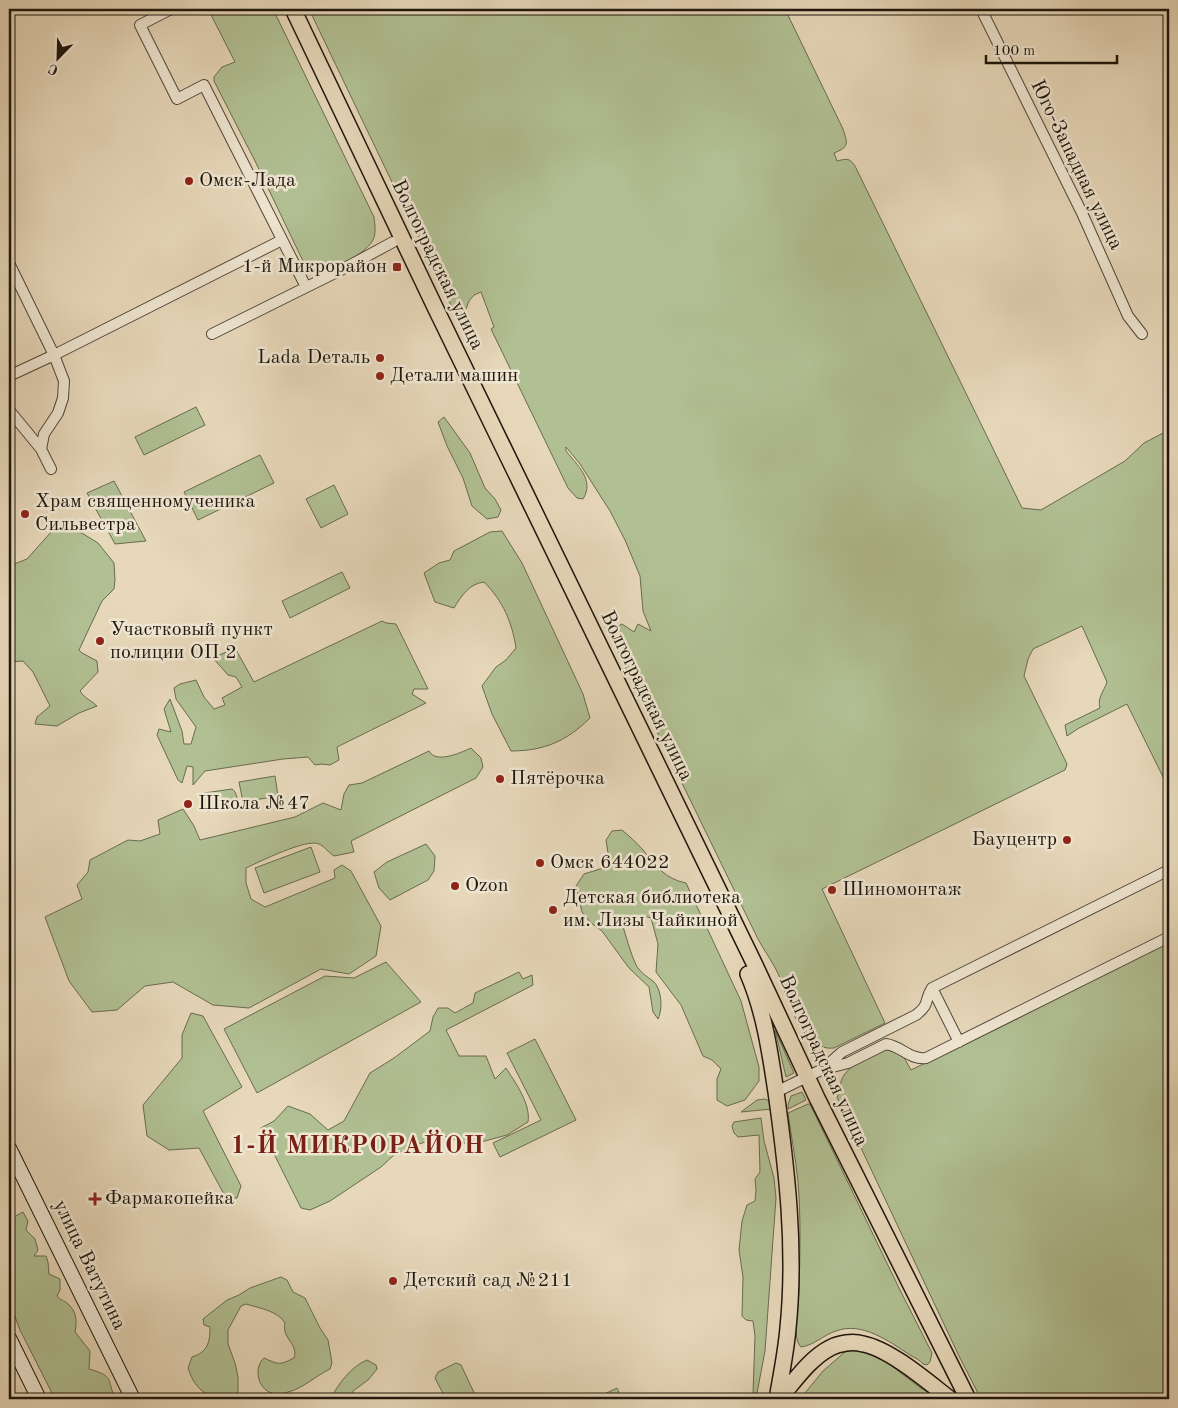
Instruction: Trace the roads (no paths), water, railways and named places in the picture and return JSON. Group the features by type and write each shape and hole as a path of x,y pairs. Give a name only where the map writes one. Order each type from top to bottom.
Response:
{"main road":[{"name":"Волгоградская улица","path":"282,9 393,242 665,797 745,967 762,1013 786,1163 791,1240 788,1328 778,1399"},
{"name":"Волгоградская улица","path":"293,9 807,1077 968,1399"},
{"name":"улица Ватутина","path":"9,1148 133,1399"},
{"path":"9,1338 38,1399"},
{"path":"778,1399 811,1363 830,1348 848,1342 864,1344 884,1352 926,1380 950,1399"}],"street":[{"path":"171,9 140,25 177,99 204,85 306,287"},
{"name":"Юго-Западная улица","path":"981,9 1082,212 1128,316 1142,334"},
{"path":"9,376 282,240"},
{"path":"212,334 393,242"},
{"path":"9,263 54,355 64,381 63,398 58,413 44,434 41,449"},
{"path":"9,410 41,449 50,469"},
{"path":"821,1070 842,1052 916,1016 926,1006 929,992 932,988 1169,870"},
{"path":"776,1092 821,1070 848,1063 886,1044 892,1045 912,1057 926,1058 1169,937"},
{"path":"932,988 959,1042"}],"place":[{"name":"Омск-Лада","path":"189,181"},
{"name":"1-й Микрорайон","path":"397,267"},
{"name":"Lada Dеталь","path":"380,358"},
{"name":"Детали машин","path":"380,376"},
{"name":"Храм священномученика Сильвестра","path":"25,514"},
{"name":"Участковый пункт полиции ОП 2","path":"100,641"},
{"name":"Пятёрочка","path":"500,779"},
{"name":"Школа №47","path":"188,804"},
{"name":"Бауцентр","path":"1067,840"},
{"name":"Омск 644022","path":"540,863"},
{"name":"Ozon","path":"455,886"},
{"name":"Шиномонтаж","path":"832,890"},
{"name":"Детская библиотека им. Лизы Чайкиной","path":"553,910"},
{"name":"Фармакопейка","path":"95,1199"},
{"name":"Детский сад №211","path":"393,1281"}],"district":[{"name":"1-Й МИКРОРАЙОН","path":"358,1146"}]}
